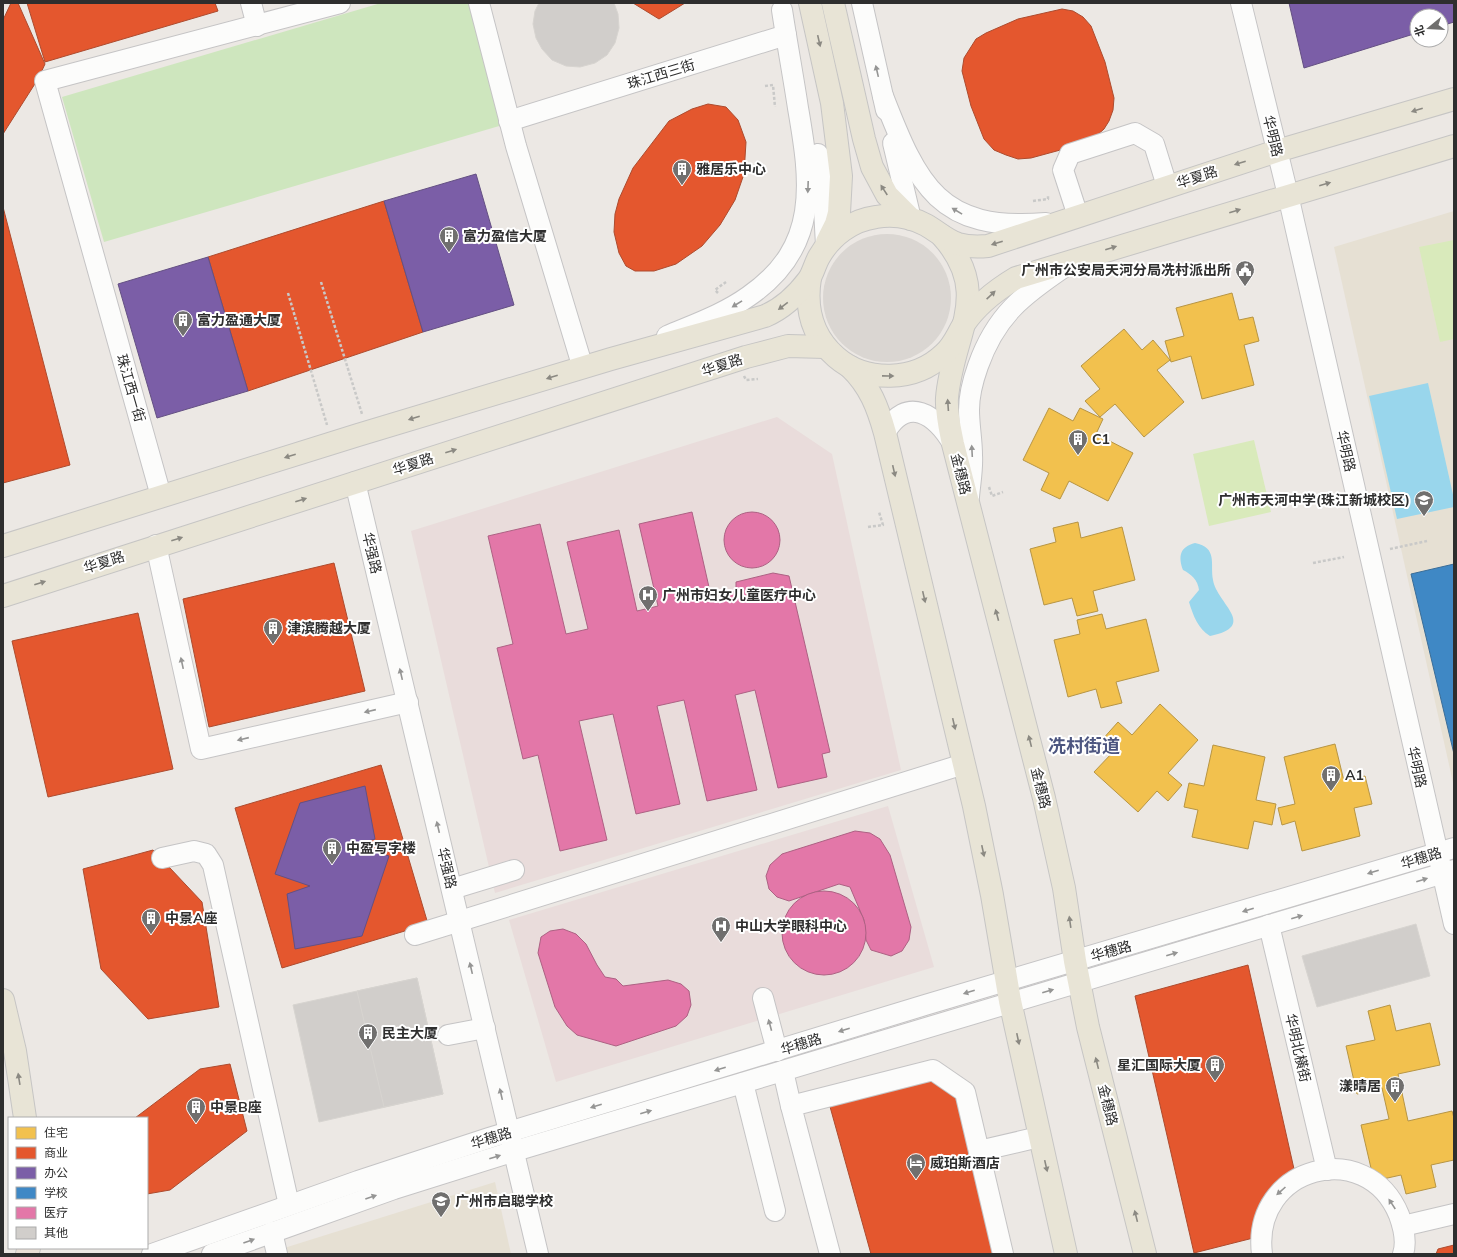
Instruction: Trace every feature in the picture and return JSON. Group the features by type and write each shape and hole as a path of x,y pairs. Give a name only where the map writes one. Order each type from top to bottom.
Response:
{"main road":[{"path":"810,3 832,103 842,176 839,213 836,224 826,245"},
{"path":"833,3 864,139 872,167 887,195 911,219"},
{"name":"华夏路","path":"3,546 161,496 611,359 730,327 777,311 790,301 810,278 826,245 843,229 858,221 876,217 893,216 911,219 962,245 974,247 988,246 1277,151 1454,98"},
{"name":"华夏路","path":"964,324 997,290 1016,278 1078,258 1454,146"},
{"name":"华夏路","path":"810,278 808,292 809,312 812,324 826,347 850,368 864,374 893,376 920,369 943,355 953,345 964,324 969,300 968,282 962,265 954,249 942,236"},
{"name":"金穗路","path":"964,324 954,360 947,398 953,444 1044,798 1064,888 1077,971 1093,1046 1145,1254"},
{"path":"730,327 738,359"},
{"name":"华夏路","path":"3,596 738,359 788,346 826,347"},
{"path":"850,368 860,376 873,398 885,433 964,764 988,874 1008,991 1066,1254"},
{"path":"3,1000 15,1051 25,1117"}],"street":[{"path":"251,3 257,26 340,3"},
{"path":"479,3 516,146 583,368"},
{"path":"862,3 911,219"},
{"name":"华明路","path":"1241,3 1445,850 1454,924"},
{"path":"781,6 818,154 823,191 826,245"},
{"path":"611,359 728,309 750,296 782,265 794,247 805,217 808,179 806,154 781,6"},
{"name":"珠江西一街","path":"161,496 45,81 257,26"},
{"name":"珠江西三街","path":"509,120 536,113 786,35"},
{"path":"883,96 910,160 920,177 944,203 968,217 986,222 1025,225 1071,219 1063,170 1070,154 1136,133 1154,144 1167,186"},
{"path":"516,146 529,129 536,113"},
{"path":"968,504 972,457 969,409 970,395 984,349 994,329 1010,309 1029,292 1078,258"},
{"path":"885,433 896,419 909,412 919,411 927,415 945,430 953,444"},
{"name":"华强路","path":"355,482 538,1254"},
{"path":"156,546 201,749 408,702"},
{"path":"415,934 964,764"},
{"name":"华穗路","path":"212,1254 394,1188 512,1141 777,1051 1008,991 1077,971 1445,850"},
{"path":"162,858 194,851 206,854 213,865 289,1205"},
{"path":"452,889 514,870"},
{"name":"华穗路","path":"1077,971 1269,926 1448,872"},
{"name":"华明北橫街","path":"1269,926 1327,1170"},
{"name":"华穗路","path":"152,1254 418,1160 512,1141 743,1083 783,1071 1008,991"},
{"path":"763,998 777,1051"},
{"path":"448,1035 485,1028"},
{"path":"791,1106 933,1070 965,1092 1003,1254"},
{"path":"783,1071 830,1254"},
{"path":"743,1083 775,1211"},
{"path":"979,1151 1039,1137"},
{"path":"1262,1254 1260,1238 1264,1215 1276,1195 1293,1180 1314,1171 1338,1169 1360,1175 1380,1187 1394,1205 1403,1226 1403,1254"},
{"path":"1403,1226 1454,1214"},
{"path":"272,1232 277,1254"}],"path":[{"path":"765,86 773,85 775,107"},
{"path":"1034,201 1048,198 1048,195"},
{"path":"321,282 364,420"},
{"path":"715,290 726,282"},
{"path":"288,293 329,431"},
{"path":"746,380 758,379"},
{"path":"988,483 992,496 1003,492"},
{"path":"868,527 883,525 879,512"},
{"path":"1390,549 1426,541"},
{"path":"1313,563 1344,557"}],"shaded area":[{"name":"广州市天河中学(珠江新城校区)","path":"1454,211 1454,787 1334,247"},
{"path":"893,234 917,241 928,248 937,257 946,273 950,285 950,311 944,328 937,339 928,348 917,355 900,361 881,362 857,355 846,348 837,339 830,328 824,311 823,292 830,268 837,257 846,248 857,241 874,235"},
{"name":"广州市妇女儿童医疗中心","path":"777,417 832,454 901,770 495,893 411,531"},
{"name":"中山大学眼科中心","path":"888,806 934,967 556,1082 509,920"},
{"name":"广州市启聪学校","path":"495,1182 511,1254 265,1254"}],"green space":[{"path":"381,3 470,3 506,124 104,242 62,97"},
{"path":"1454,240 1454,339 1440,342 1419,247"},
{"path":"1254,440 1271,512 1209,526 1193,454"}],"water":[{"path":"1428,383 1454,499 1454,507 1397,519 1369,396"},
{"path":"1195,543 1207,548 1210,552 1212,557 1213,580 1216,589 1234,620 1232,626 1224,632 1210,636 1199,626 1192,612 1189,602 1199,590 1194,578 1183,570 1181,560 1183,550"}],"building: 住宅":[{"path":"1232,293 1239,320 1253,317 1259,341 1244,345 1254,385 1202,399 1191,356 1171,362 1165,341 1184,336 1176,308"},
{"path":"1124,329 1142,350 1153,340 1170,360 1157,370 1184,402 1144,437 1115,404 1100,417 1085,401 1100,389 1081,366"},
{"name":"C1","path":"1049,408 1073,421 1080,408 1103,419 1096,434 1133,453 1108,501 1069,481 1060,499 1041,490 1049,473 1023,460"},
{"path":"1078,522 1081,538 1122,527 1135,580 1093,591 1098,611 1077,616 1072,598 1044,605 1030,549 1056,542 1053,528"},
{"path":"1102,614 1106,629 1146,619 1159,671 1116,682 1122,703 1101,708 1096,689 1068,697 1054,640 1080,634 1077,620"},
{"path":"1160,704 1198,740 1168,773 1182,785 1168,801 1157,791 1138,812 1094,772 1113,752 1101,741 1118,722 1132,735"},
{"name":"A1","path":"1335,744 1344,781 1365,776 1372,804 1354,808 1360,836 1302,851 1295,821 1282,825 1278,808 1295,804 1284,757"},
{"path":"1213,745 1265,757 1256,800 1276,804 1272,825 1254,821 1248,849 1192,837 1198,810 1184,807 1189,783 1204,786"},
{"name":"漾晴居","path":"1390,1005 1396,1031 1430,1023 1440,1065 1398,1074 1408,1121 1452,1111 1454,1118 1454,1160 1431,1165 1436,1187 1406,1194 1401,1175 1374,1181 1361,1125 1389,1119 1382,1088 1357,1094 1346,1046 1375,1040 1368,1011"}],"building: 商业":[{"path":"11,3 18,3 45,64 38,79 3,134 3,20"},
{"path":"27,3 215,3 218,11 45,62"},
{"path":"633,3 685,3 659,19"},
{"path":"1062,9 1073,11 1083,17 1091,26 1105,62 1114,98 1113,110 1109,121 1104,129 1095,137 1064,149 1031,158 1018,159 994,150 984,139 971,106 962,71 964,58 976,39 986,33 1018,19"},
{"name":"雅居乐中心","path":"708,104 726,107 738,120 746,142 744,174 735,200 720,225 702,246 676,264 654,271 635,271 626,266 619,253 614,232 615,214 619,199 633,168 669,121 692,109"},
{"path":"384,201 423,332 248,391 208,257"},
{"path":"3,207 70,465 3,483"},
{"name":"津滨腾越大厦","path":"334,563 365,691 209,727 183,599"},
{"path":"138,613 173,769 48,797 12,641"},
{"path":"381,765 428,924 282,968 235,808"},
{"name":"中景A座","path":"153,850 202,902 219,1007 148,1019 101,969 83,869"},
{"name":"星汇国际大厦","path":"1248,965 1294,1169 1274,1191 1269,1234 1194,1253 1135,996"},
{"name":"中景B座","path":"230,1064 247,1131 170,1190 148,1194 148,1117 136,1117 200,1069"},
{"path":"930,1080 958,1100 994,1254 871,1254 829,1103"},
{"path":"1454,1245 1454,1254 1436,1254 1438,1249"}],"building: 办公":[{"path":"1289,3 1454,3 1454,22 1449,24 1449,8 1409,8 1409,35 1304,68"},
{"name":"富力盈信大厦","path":"476,174 514,305 423,332 384,201"},
{"name":"富力盈通大厦","path":"208,257 248,391 157,418 118,284"},
{"name":"中盈写字楼","path":"365,786 375,839 355,845 389,856 362,936 295,949 287,894 310,886 275,874 300,803"}],"building: 学校":[{"path":"1454,564 1454,754 1411,574"}],"building: 医疗":[{"path":"692,512 711,596 736,591 736,582 773,573 789,576 830,752 822,754 827,777 778,788 755,690 735,695 757,790 707,801 684,700 657,706 680,804 636,814 613,714 579,721 607,840 560,851 538,755 523,759 497,648 513,644 488,536 540,524 566,634 588,629 567,542 619,530 637,611 658,606 639,524"},
{"path":"752,512 763,514 772,520 778,529 780,540 778,551 772,560 763,566 752,568 741,566 732,560 726,551 724,540 726,529 732,520 741,514"},
{"path":"855,831 870,833 880,839 890,855 911,927 909,940 902,951 891,956 871,950 866,940 864,920 850,887 839,884 789,901 777,897 769,889 766,876 770,865 782,854"},
{"path":"816,891 832,891 848,898 859,909 866,925 866,941 863,949 854,963 848,968 832,975 816,975 800,968 789,957 782,941 782,925 789,909 800,898"},
{"path":"563,929 576,934 586,944 605,977 616,979 623,986 668,980 681,984 689,991 691,1005 687,1016 676,1026 616,1046 577,1035 567,1026 555,1007 538,953 541,937 550,931"}],"building: 其他":[{"path":"539,3 614,3 618,14 619,28 615,43 607,55 595,63 580,67 566,66 552,60 542,49 536,38 533,24 535,11"},
{"path":"1416,924 1430,976 1317,1007 1302,956"},
{"name":"民主大厦","path":"417,978 443,1094 319,1122 293,1005"},
{"path":"417,978 443,1094 384,1107 357,991"}],"place":[{"name":"雅居乐中心","path":"682,186"},
{"name":"富力盈信大厦","path":"449,253"},
{"name":"广州市公安局天河分局冼村派出所","path":"1245,287"},
{"name":"富力盈通大厦","path":"183,337"},
{"name":"C1","path":"1078,456"},
{"name":"广州市天河中学(珠江新城校区)","path":"1424,517"},
{"name":"广州市妇女儿童医疗中心","path":"648,612"},
{"name":"津滨腾越大厦","path":"273,645"},
{"name":"A1","path":"1331,792"},
{"name":"中盈写字楼","path":"332,865"},
{"name":"中景A座","path":"151,935"},
{"name":"中山大学眼科中心","path":"721,943"},
{"name":"民主大厦","path":"368,1050"},
{"name":"星汇国际大厦","path":"1215,1082"},
{"name":"漾晴居","path":"1395,1103"},
{"name":"中景B座","path":"196,1124"},
{"name":"威珀斯酒店","path":"916,1180"},
{"name":"广州市启聪学校","path":"441,1218"}],"district":[{"name":"冼村街道","path":"1084,745"}]}
